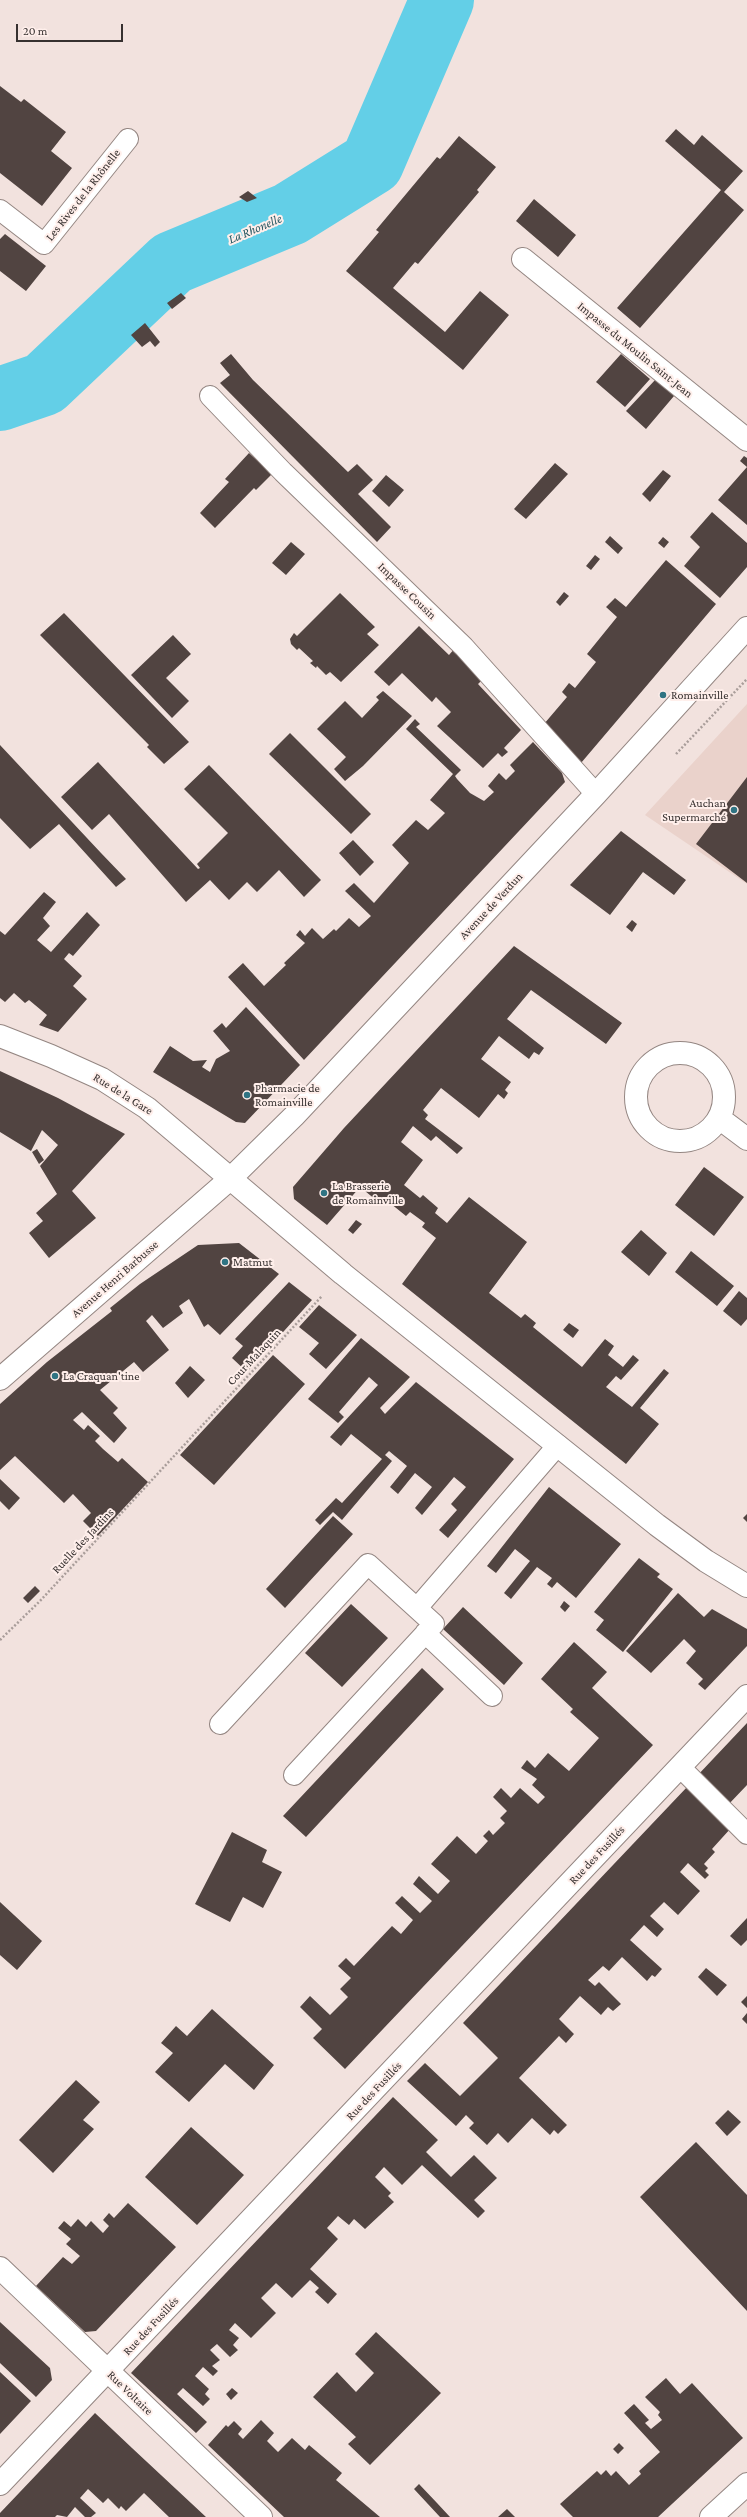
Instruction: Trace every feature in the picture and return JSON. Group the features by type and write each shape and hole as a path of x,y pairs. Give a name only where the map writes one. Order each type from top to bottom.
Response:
{"street":[{"name":"Impasse du Moulin Saint-Jean","path":"523,259 747,440"},
{"name":"Avenue de Verdun","path":"230,1179 294,1116 596,794 747,628"},
{"name":"Rue de la Gare","path":"0,1036 76,1067 127,1094 172,1127 230,1179 343,1274 682,1544 747,1586"},
{"path":"682,1052 703,1059 712,1066 723,1085 723,1107 719,1118 705,1134 689,1140 672,1141 652,1132 639,1114 636,1103 636,1092 643,1071 651,1063 671,1053 682,1052"},
{"path":"719,1118 747,1139"},
{"name":"Avenue Henri Barbusse","path":"0,1379 230,1179"},
{"name":"Rue des Fusillés","path":"0,2484 747,1696"},
{"name":"Rue Voltaire","path":"0,2268 261,2517"},
{"path":"711,2517 747,2484"}],"lane":[{"name":"Les Rives de la Rhônelle","path":"0,210 44,244 128,139"},
{"name":"Impasse Cousin","path":"210,396 283,472 464,648 596,794"},
{"path":"417,1608 558,1445"},
{"path":"220,1724 368,1564 434,1624 294,1775"},
{"path":"425,1633 492,1696"},
{"path":"680,1768 747,1834"}],"path":[{"name":"Cour Malaquin","path":"178,1453 343,1274"},
{"name":"Ruelle des Jardins","path":"0,1640 40,1600 178,1453"}],"shaded area":[{"path":"747,704 747,884 645,815"}],"building":[{"path":"0,86 21,102 24,99 66,132 51,151 72,168 42,206 0,173"},
{"path":"676,129 694,145 702,135 743,171 724,192 744,210 640,328 617,308 721,190 665,141"},
{"path":"459,136 496,167 477,190 479,192 418,264 415,262 393,288 445,332 480,291 509,315 463,370 346,271 379,232 376,230 437,157 440,159"},
{"path":"248,191 257,198 247,202 239,197"},
{"path":"534,199 576,235 558,257 516,221"},
{"path":"5,234 46,266 26,291 0,271 0,239"},
{"path":"181,293 186,298 172,309 167,303"},
{"path":"145,323 160,342 155,347 150,341 142,347 131,335"},
{"path":"231,354 253,380 348,472 357,464 373,480 358,494 391,527 377,542 220,383 230,375 220,363"},
{"path":"621,354 650,379 625,407 596,382"},
{"path":"656,379 674,396 646,429 626,411"},
{"path":"249,453 272,474 256,490 254,488 215,528 200,513 229,482 225,479"},
{"path":"744,456 747,458 747,467 740,461"},
{"path":"555,463 568,474 526,519 514,509"},
{"path":"747,467 747,525 718,500"},
{"path":"663,470 671,476 650,502 642,494"},
{"path":"386,475 404,490 389,507 372,491"},
{"path":"712,512 747,543 747,567 720,598 684,566 700,547 690,537"},
{"path":"610,536 623,548 618,554 605,542"},
{"path":"663,537 669,542 664,548 658,543"},
{"path":"291,542 305,554 286,575 272,563"},
{"path":"595,555 600,559 591,570 586,566"},
{"path":"666,560 716,604 581,763 544,724 567,697 562,692 569,683 575,688 596,662 587,654 617,617 606,607 615,598 626,607"},
{"path":"564,592 569,596 560,606 556,602"},
{"path":"340,593 375,627 367,634 379,645 341,682 330,672 326,675 317,666 316,668 310,663 313,661 299,648 297,650 291,644 290,639 294,633 297,636"},
{"path":"64,613 189,742 164,764 147,747 149,745 40,635"},
{"path":"419,626 449,655 455,648 485,677 478,684 521,730 504,748 508,752 502,757 498,753 483,768 437,726 451,712 436,697 432,702 402,673 389,686 374,672"},
{"path":"173,635 191,654 166,678 189,701 172,718 131,675"},
{"path":"383,691 412,716 363,766 345,781 334,769 346,757 317,729 345,701 362,718 379,700 376,697"},
{"path":"415,719 420,724 416,727 461,770 455,776 457,779 470,793 484,801 494,792 488,786 499,773 506,780 515,771 510,765 533,742 562,773 565,782 304,1060 228,977 243,963 264,986 286,965 284,963 305,943 296,935 300,930 305,936 312,928 323,939 334,929 336,931 349,918 359,927 371,916 345,891 354,883 374,903 409,863 392,845 416,820 428,830 445,813 430,800 453,774 406,729"},
{"path":"290,733 371,814 351,834 269,754"},
{"path":"0,745 126,879 116,887 59,824 30,849 0,818"},
{"path":"98,762 198,869 200,868 197,864 228,833 184,789 209,765 321,880 304,897 279,870 257,892 247,882 229,900 210,880 186,902 109,814 92,830 61,797"},
{"name":"Auchan Supermarché","path":"747,777 747,883 696,844"},
{"path":"621,831 686,880 674,895 643,872 610,915 570,885"},
{"path":"353,840 374,862 360,876 339,853"},
{"path":"44,892 56,902 43,918 50,926 37,940 51,952 87,912 100,925 73,956 69,953 64,959 82,976 73,986 87,999 58,1032 39,1025 47,1015 29,1000 25,1003 14,993 5,1002 0,998 0,931 5,935"},
{"path":"632,920 637,924 632,932 626,927"},
{"path":"514,946 622,1023 606,1044 531,990 507,1019 544,1048 539,1055 534,1052 529,1059 499,1036 481,1059 511,1082 505,1090 508,1093 504,1099 498,1094 479,1118 441,1088 423,1110 428,1115 425,1119 463,1148 457,1154 436,1136 431,1141 413,1126 401,1142 423,1160 404,1185 420,1198 423,1195 438,1208 435,1213 447,1223 469,1197 527,1242 489,1293 521,1318 525,1314 536,1323 533,1327 582,1367 605,1339 614,1346 608,1355 623,1367 633,1355 639,1360 621,1380 616,1376 606,1387 632,1407 664,1369 669,1373 640,1408 659,1424 626,1464 402,1284 436,1238 422,1227 425,1223 410,1212 406,1216 385,1199 381,1204 360,1187 327,1225 294,1199 293,1187 344,1128"},
{"path":"246,1007 300,1065 245,1123 236,1122 153,1072 170,1046 193,1061 207,1060 202,1067 210,1072 216,1059 230,1051 213,1031 222,1023 226,1028"},
{"path":"0,1071 58,1098 125,1134 72,1191 96,1218 49,1258 29,1233 43,1221 36,1213 57,1194 40,1166 58,1145 42,1130 31,1151 0,1132"},
{"path":"37,1149 44,1160 39,1164 32,1152"},
{"path":"704,1167 744,1197 714,1236 675,1205"},
{"path":"356,1220 362,1224 353,1234 348,1230"},
{"path":"641,1230 667,1253 649,1276 621,1252"},
{"path":"239,1243 279,1274 220,1335 208,1324 204,1327 189,1299 179,1306 183,1313 163,1328 152,1315 146,1321 169,1350 143,1372 134,1362 100,1390 118,1408 113,1413 127,1428 114,1443 82,1412 73,1420 84,1430 88,1425 100,1436 95,1441 103,1449 118,1462 122,1458 148,1482 98,1536 83,1521 91,1513 73,1494 64,1503 15,1456 0,1470 0,1404 47,1362 112,1311 110,1308 140,1284 198,1245"},
{"path":"691,1251 734,1286 717,1306 675,1272"},
{"path":"289,1282 312,1300 247,1372 232,1358 243,1346 235,1339"},
{"path":"739,1291 747,1298 747,1319 741,1326 723,1311"},
{"path":"319,1305 357,1335 326,1369 309,1354 319,1343 299,1327"},
{"path":"569,1323 579,1330 573,1338 563,1330"},
{"path":"361,1338 410,1377 380,1408 385,1414 416,1382 514,1459 448,1538 439,1530 457,1510 451,1504 466,1487 454,1477 422,1515 415,1508 432,1487 415,1473 398,1494 390,1487 407,1466 389,1451 385,1455 392,1461 342,1520 333,1512 320,1525 315,1520 336,1498 342,1503 382,1459 351,1434 341,1446 330,1437 378,1385 369,1377 339,1412 344,1417 338,1423 308,1399"},
{"path":"273,1355 305,1384 214,1485 180,1455"},
{"path":"190,1366 205,1380 188,1398 175,1383"},
{"path":"0,1479 20,1498 9,1510 0,1501"},
{"path":"549,1487 621,1544 576,1598 557,1582 552,1588 547,1584 552,1578 537,1567 511,1599 504,1593 530,1561 515,1549 496,1573 487,1566"},
{"path":"747,1514 747,1522 743,1518"},
{"path":"333,1516 353,1534 285,1608 266,1589"},
{"path":"639,1558 660,1574 657,1577 673,1589 623,1652 596,1630 604,1620 594,1612"},
{"path":"35,1586 40,1591 28,1603 23,1598"},
{"path":"678,1593 704,1617 712,1609 747,1629 747,1646 705,1690 698,1684 703,1679 686,1663 696,1651 684,1639 651,1673 626,1651"},
{"path":"564,1601 570,1606 565,1612 560,1607"},
{"path":"351,1604 388,1638 342,1687 305,1653"},
{"path":"463,1607 523,1663 504,1685 443,1629"},
{"path":"574,1642 607,1672 592,1688 653,1745 345,2069 313,2038 322,2029 300,2007 310,1996 330,2015 348,1997 340,1989 351,1978 338,1966 346,1958 354,1966 392,1926 401,1934 413,1920 395,1903 402,1896 420,1913 432,1901 413,1884 419,1876 438,1894 450,1881 431,1864 457,1836 476,1854 488,1841 483,1836 489,1830 493,1835 505,1823 500,1818 507,1811 493,1797 501,1788 511,1798 520,1788 538,1804 545,1797 532,1785 537,1779 521,1768 527,1760 535,1768 548,1753 569,1771 599,1738 570,1712 573,1709 541,1679"},
{"path":"422,1668 444,1689 306,1837 283,1816"},
{"path":"747,1723 747,1785 727,1806 696,1777"},
{"path":"688,1786 731,1828 712,1849 715,1852 704,1864 708,1868 705,1871 709,1875 705,1879 688,1863 680,1872 700,1891 678,1915 664,1902 650,1916 664,1929 657,1937 644,1925 630,1940 662,1969 655,1977 652,1975 647,1981 622,1957 609,1971 603,1966 588,1980 595,1986 599,1982 621,2004 613,2011 608,2007 601,2015 580,1996 559,2019 574,2034 566,2043 559,2036 519,2078 567,2125 558,2134 554,2130 550,2135 532,2118 508,2143 498,2133 487,2145 469,2128 474,2123 466,2115 456,2126 407,2081 425,2063 460,2096 498,2058 463,2023"},
{"path":"232,1832 267,1850 262,1862 282,1872 263,1908 243,1897 230,1922 195,1904"},
{"path":"0,1902 42,1941 17,1970 0,1955"},
{"path":"747,1918 747,1940 741,1946 730,1936"},
{"path":"706,1968 727,1985 717,1996 698,1977"},
{"path":"747,1996 747,2008 741,2002"},
{"path":"212,2009 274,2065 254,2090 225,2064 189,2102 155,2072 173,2053 161,2043 176,2026 187,2036"},
{"path":"747,2013 747,2024 742,2019"},
{"path":"76,2080 100,2102 83,2120 94,2129 53,2173 19,2140"},
{"path":"393,2097 438,2140 426,2152 451,2177 474,2155 497,2178 474,2200 485,2211 478,2218 422,2165 402,2185 384,2167 375,2177 391,2193 388,2196 394,2202 365,2229 354,2219 349,2225 338,2216 327,2228 338,2239 310,2269 337,2294 328,2304 315,2292 319,2288 310,2280 292,2298 276,2283 261,2298 276,2313 251,2338 235,2323 229,2330 239,2338 233,2345 238,2350 230,2357 217,2344 210,2350 220,2360 212,2366 218,2371 213,2376 203,2367 195,2376 209,2389 205,2394 210,2399 203,2406 183,2388 177,2394 207,2422 196,2433 131,2373"},
{"path":"728,2110 741,2122 727,2136 715,2123"},
{"path":"191,2127 244,2175 197,2225 145,2177"},
{"path":"696,2142 747,2195 747,2311 640,2197"},
{"path":"128,2203 176,2247 96,2331 85,2332 36,2286 63,2257 72,2264 80,2256 66,2244 71,2239 58,2228 64,2221 71,2227 78,2219 86,2227 91,2221 103,2233 109,2226 103,2220 109,2213 114,2218"},
{"path":"0,2322 50,2368 52,2380 36,2397 0,2363"},
{"path":"376,2332 441,2393 370,2465 348,2444 356,2437 313,2397 337,2372 356,2392 374,2373 355,2354"},
{"path":"0,2372 31,2401 0,2434"},
{"path":"666,2378 680,2394 692,2383 743,2438 658,2517 573,2517 560,2504 597,2471 601,2475 606,2470 611,2476 616,2471 629,2485 641,2474 639,2471 660,2452 624,2413 634,2404 649,2420 645,2423 651,2429 662,2420 658,2415 660,2412 645,2397"},
{"path":"232,2388 238,2393 231,2400 226,2394"},
{"path":"95,2413 206,2517 169,2517 144,2493 126,2511 121,2506 119,2509 108,2498 103,2503 88,2489 80,2498 96,2513 91,2517 85,2517 75,2507 67,2517 57,2515 55,2517 0,2517 0,2513"},
{"path":"261,2420 274,2433 267,2441 278,2452 292,2438 305,2450 309,2445 342,2473 336,2480 380,2517 284,2517 208,2445 226,2425 228,2427 234,2421 242,2429 238,2434 243,2439"},
{"path":"619,2443 624,2448 618,2454 613,2449"},
{"path":"419,2484 450,2517 440,2517 414,2489"},
{"path":"507,2509 515,2517 498,2517"}],"waterway":[{"name":"La Rhonelle","path":"0,399 44,384 172,263 290,214 372,163 442,0"}],"place":[{"name":"Romainville","path":"663,695"},
{"name":"Auchan Supermarché","path":"734,810"},
{"name":"Pharmacie de Romainville","path":"247,1095"},
{"name":"La Brasserie de Romainville","path":"324,1193"},
{"name":"Matmut","path":"225,1262"},
{"name":"La Craquan'tine","path":"55,1376"}]}
